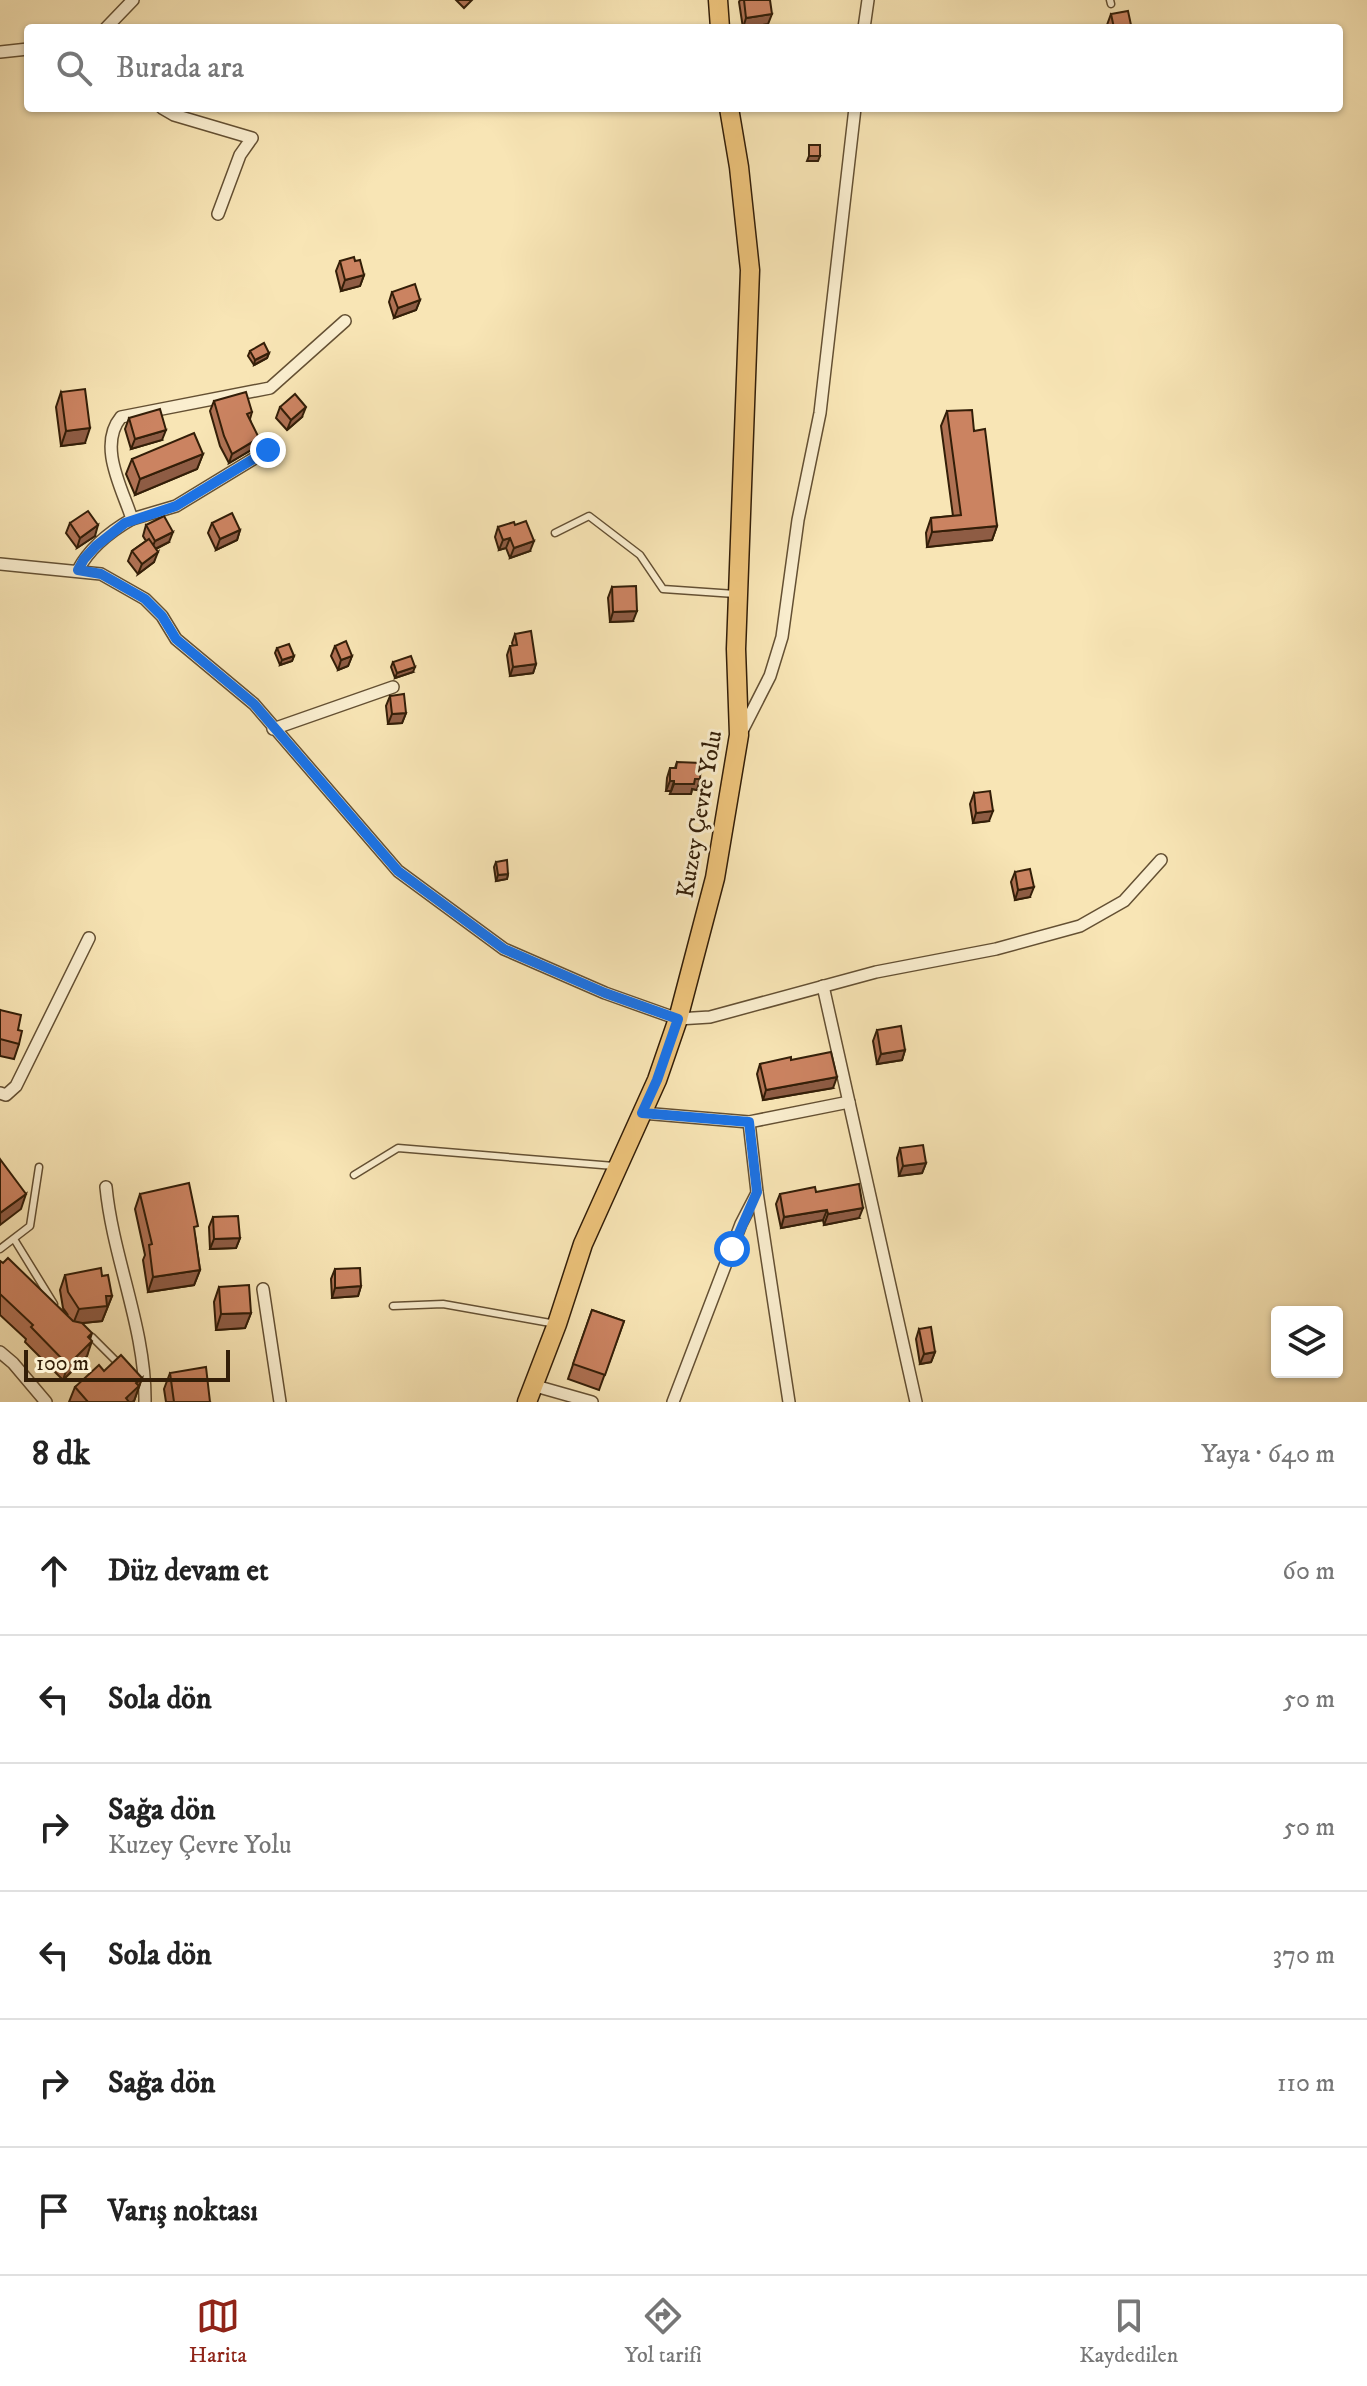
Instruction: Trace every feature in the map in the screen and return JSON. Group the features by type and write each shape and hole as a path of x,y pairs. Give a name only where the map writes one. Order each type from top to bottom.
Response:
{"main road":[{"path":"718,0 720,24"},
{"name":"Kuzey Çevre Yolu","path":"529,1394 557,1324 583,1244 657,1080 678,1019 715,878 739,735 736,649 750,270 730,112"}],"street":[{"path":"110,24 133,0"},
{"path":"865,24 868,0"},
{"path":"0,52 24,49"},
{"path":"169,112 252,138 240,155 218,214"},
{"path":"739,735 770,676 782,637 798,520 820,413 855,112"},
{"path":"132,519 113,468 113,427 121,417 270,388 345,321"},
{"path":"78,570 96,546 132,519 176,506 268,450"},
{"path":"0,564 101,574 145,599 162,616 176,639 254,704 398,871 504,949 605,993 678,1019 710,1017 876,972 996,949 1080,926 1124,901 1161,860"},
{"path":"273,729 393,687"},
{"path":"0,1093 6,1095 16,1086 89,938"},
{"path":"823,986 916,1402"},
{"path":"642,1113 749,1122 849,1102"},
{"path":"749,1122 789,1402"},
{"path":"106,1187 110,1226 134,1321 145,1381 145,1402"},
{"path":"673,1402 741,1224 757,1192"},
{"path":"263,1289 280,1402"},
{"path":"0,1352 46,1402"},
{"path":"529,1394 592,1402"}],"lane":[{"path":"555,533 589,516 640,555 663,589 738,594"},
{"path":"354,1175 398,1148 618,1166"},
{"path":"0,1249 30,1226 39,1167"},
{"path":"14,1239 61,1316"},
{"path":"393,1306 443,1304 557,1324"},
{"path":"81,1333 92,1337 119,1363 145,1381"}],"building":[{"path":"744,0 770,0 772,14 746,18"},
{"path":"1128,11 1131,24 1113,24 1111,14"},
{"path":"809,145 820,145 820,156 809,156"},
{"path":"354,257 355,261 360,260 364,275 345,280 340,261"},
{"path":"415,284 420,300 398,308 392,292"},
{"path":"264,343 269,353 255,360 250,351"},
{"path":"85,389 90,428 66,431 61,392"},
{"path":"246,392 252,412 247,414 259,438 232,454 214,401"},
{"path":"295,394 306,407 291,420 280,407"},
{"path":"160,409 166,430 135,439 129,418"},
{"path":"972,410 974,431 985,429 997,526 932,532 931,518 961,515 947,411"},
{"path":"194,433 203,454 140,479 132,459"},
{"path":"88,511 98,525 80,538 70,523"},
{"path":"232,513 240,530 220,539 212,523"},
{"path":"164,516 173,532 155,541 146,525"},
{"path":"526,521 534,541 514,548 510,538 503,540 498,527"},
{"path":"149,539 158,552 142,564 132,551"},
{"path":"636,586 637,611 613,612 612,587"},
{"path":"531,631 536,664 513,667 510,646 517,645 515,634"},
{"path":"346,641 352,656 341,660 335,646"},
{"path":"289,644 294,656 282,660 277,648"},
{"path":"411,656 415,667 397,673 393,662"},
{"path":"404,694 406,713 392,714 390,696"},
{"path":"677,762 701,763 700,779 695,779 694,784 674,784 670,781 670,768 676,768"},
{"path":"990,791 993,811 976,813 974,793"},
{"path":"507,860 508,874 498,875 496,862"},
{"path":"1030,869 1034,887 1018,890 1015,872"},
{"path":"0,1010 21,1015 19,1044 0,1039"},
{"path":"901,1026 905,1050 881,1054 877,1030"},
{"path":"831,1052 837,1077 766,1090 760,1064"},
{"path":"923,1145 926,1163 903,1166 900,1148"},
{"path":"0,1159 26,1194 0,1213"},
{"path":"189,1183 198,1226 194,1227 200,1270 153,1277 149,1245 152,1244 140,1194"},
{"path":"859,1184 863,1208 784,1217 780,1194 815,1187 816,1192"},
{"path":"238,1216 240,1238 214,1239 213,1217"},
{"path":"8,1258 73,1321 82,1323 92,1333 88,1337 92,1341 68,1365 0,1294 0,1261 3,1263"},
{"path":"101,1268 102,1276 108,1275 112,1296 106,1296 107,1306 79,1309 68,1292 65,1275"},
{"path":"360,1268 361,1286 335,1288 335,1269"},
{"path":"249,1285 251,1313 221,1314 219,1287"},
{"path":"592,1310 624,1321 605,1375 573,1364"},
{"path":"931,1327 935,1352 924,1354 919,1329"},
{"path":"121,1355 142,1378 136,1383 139,1386 126,1398 129,1402 88,1402 75,1387 99,1365 104,1371"},
{"path":"206,1367 210,1402 174,1402 170,1373"}],"route":[{"path":"268,450 192,498 125,523 96,546 78,570 101,574 145,599 162,616 176,639 254,704 398,871 504,949 605,993 678,1019 642,1113 749,1122 757,1192 732,1249"}]}
